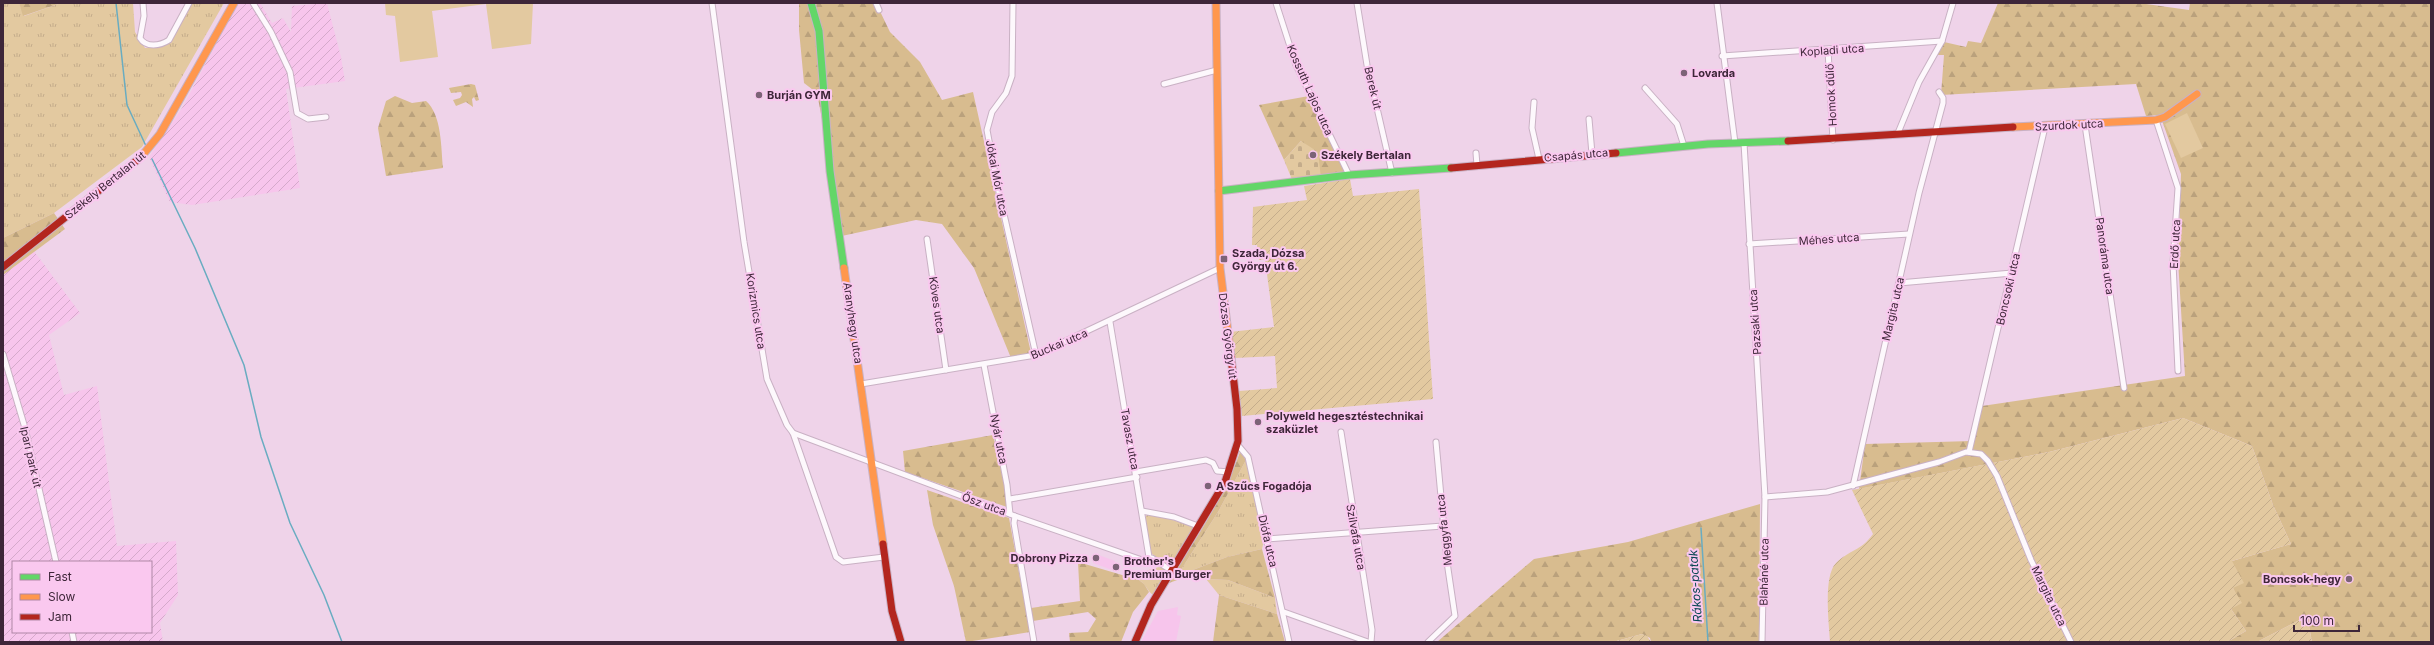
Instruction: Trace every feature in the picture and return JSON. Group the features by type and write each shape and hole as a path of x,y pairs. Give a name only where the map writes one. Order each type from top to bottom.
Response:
{"street":[{"path":"142,3 144,16 140,36 143,42 154,45 169,40 189,3"},
{"name":"Székely Bertalan út","path":"3,267 128,169 148,150 160,134 234,3"},
{"path":"253,3 281,52 290,72 297,113 308,119 326,117"},
{"name":"Korizmics utca","path":"712,3 744,242 767,378 787,425 793,434 836,557 843,562 884,557"},
{"name":"Aranyhegy utca","path":"811,3 819,31 830,171 884,557 892,611 901,642"},
{"path":"876,3 879,10"},
{"name":"Jókai Mór utca","path":"1013,3 1012,76 1008,90 992,112 987,130 996,179 1036,355"},
{"name":"Dózsa György út","path":"1135,642 1142,621 1229,472 1237,444 1238,409 1220,268 1216,3"},
{"name":"Kossuth Lajos utca","path":"1276,3 1296,65 1349,175"},
{"name":"Berek út","path":"1357,3 1367,65 1392,173"},
{"path":"1716,3 1735,143"},
{"path":"1898,133 1919,82 1942,41 1954,3"},
{"name":"Kopladi utca","path":"1722,56 1828,50 1942,41"},
{"name":"Homok dűlő","path":"1828,50 1833,140"},
{"path":"1164,84 1217,70"},
{"path":"1645,88 1677,124 1684,146"},
{"name":"Margita utca","path":"1853,486 1909,234 1934,133 1943,104 1943,98 1939,92"},
{"name":"Szurdok utca","path":"1934,133 2156,120 2165,116 2197,94"},
{"path":"1534,102 1532,128 1539,159"},
{"path":"1589,119 1592,154"},
{"name":"Erdő utca","path":"2156,120 2178,188 2173,263 2178,371"},
{"name":"Panoráma utca","path":"2085,125 2124,388"},
{"name":"Boncsoki utca","path":"1969,452 2045,127"},
{"name":"Csapás utca","path":"1219,191 1349,175 1392,173 1684,146 1726,143 1833,140 1898,133 1934,133"},
{"path":"1726,143 1733,134"},
{"name":"Pazsaki utca","path":"1744,143 1765,500"},
{"path":"1476,153 1478,165"},
{"name":"Méhes utca","path":"1749,244 1909,234"},
{"name":"Köves utca","path":"927,239 946,370"},
{"name":"Buckai utca","path":"861,384 984,365 1036,355 1110,322 1220,268"},
{"path":"1899,283 2012,273"},
{"name":"Tavasz utca","path":"1110,322 1149,557"},
{"name":"Ipari park út","path":"3,354 25,428 56,561"},
{"name":"Nyár utca","path":"984,365 1010,498 1034,642"},
{"name":"Szilvafa utca","path":"1341,432 1355,531 1372,630 1372,642"},
{"name":"Ősz utca","path":"793,434 1013,515 1145,561 1149,557 1172,571"},
{"name":"Meggyfa utca","path":"1428,642 1454,618 1443,526 1436,442"},
{"name":"Diófa utca","path":"1237,444 1248,458 1268,539 1289,642"},
{"path":"1765,500 1827,492 1853,486 1969,452"},
{"name":"Margita utca","path":"1969,452 1983,455 1994,472 2031,560 2071,642"},
{"path":"1010,498 1136,475 1206,460 1213,463 1218,471 1229,472"},
{"name":"Blaháné utca","path":"1762,642 1765,500"},
{"path":"1142,510 1174,517 1198,526"},
{"path":"1268,539 1355,531 1414,530 1443,526"},
{"path":"1284,612 1368,642"}],"shaded area":[{"path":"238,3 260,3 272,23 283,18 291,32 292,6 327,3 341,57 345,81 286,89 300,188 192,205 170,202 149,157 182,108"},
{"path":"34,251 80,313 49,335 64,395 97,386 117,546 176,541 178,595 160,623 163,642 3,642 3,275"},
{"path":"1096,554 1115,561 1112,570 1093,563"},
{"path":"1178,607 1177,615 1181,616 1176,642 1141,642 1158,611"}],"green space":[{"path":"3,3 19,3 24,16 61,3 133,3 135,32 145,48 155,46 168,39 177,27 187,3 224,3 142,147 54,213 3,238"},
{"path":"19,3 61,3 23,16"},
{"path":"385,3 533,3 531,44 492,49 486,4 432,11 438,57 400,62 395,16 386,15"},
{"path":"799,3 876,3 890,32 920,62 942,100 973,92 1031,353 1011,358 974,268 942,224 916,220 837,237 831,167 817,93 804,83 799,30"},
{"path":"1998,3 2139,3 2189,10 2190,3 2431,3 2431,642 2312,642 2307,616 2257,642 2227,642 2246,631 2231,609 2236,595 2233,588 2232,561 2291,544 2273,505 2252,446 2183,418 2049,452 1859,489 1865,444 1972,441 1982,406 2185,376 2178,260 2181,174 2160,115 2146,116 2136,84 1941,95 1944,55 1936,55 1944,42 1966,47 1968,41 1981,43"},
{"path":"471,84 475,85 479,100 476,101 474,97 472,99 473,107 466,102 456,106 453,100 460,98 462,95 461,92 451,93 449,88"},
{"path":"395,96 412,103 426,101 431,107 440,132 443,168 386,176 378,128 386,101"},
{"path":"1309,96 1347,173 1321,178 1301,141 1284,160 1259,105"},
{"path":"2187,113 2203,148 2181,158 2165,124"},
{"path":"1301,141 1318,152 1321,178 1293,182 1284,160"},
{"path":"1350,179 1353,196 1419,189 1433,399 1242,416 1239,391 1277,388 1275,356 1235,358 1230,332 1274,327 1265,259 1259,260 1257,245 1252,245 1253,207 1307,200 1304,186"},
{"path":"54,213 65,229 3,275 3,238"},
{"path":"2183,418 2252,446 2273,505 2291,544 2232,561 2244,583 2233,588 2242,603 2231,609 2246,631 2227,642 1830,642 1828,589 1832,569 1836,563 1864,544 1873,534 1852,490 2049,452"},
{"path":"993,435 1006,492 1007,507 905,472 903,451"},
{"path":"1240,452 1246,460 1218,512 1177,576 1227,557 1262,549 1275,598 1228,580 1206,579 1202,571 1169,583 1217,503 1226,486"},
{"path":"1246,460 1264,540 1262,549 1227,557 1177,576 1218,512"},
{"path":"927,490 1009,518 1030,632 966,642 954,586 933,525"},
{"path":"1760,504 1759,642 1651,642 1650,638 1642,634 1613,642 1437,642 1534,559 1628,542"},
{"path":"1148,513 1194,526 1172,564 1166,565 1151,553 1145,518"},
{"path":"1152,515 1167,519 1166,525 1150,522"},
{"path":"1078,562 1139,580 1144,584 1149,592 1133,612 1121,642 1070,642 1069,633 1088,632 1096,619 1088,612 1033,621 1031,608 1080,601"},
{"path":"1159,567 1165,569 1166,574 1153,595 1139,580 1145,571"},
{"path":"1206,579 1228,580 1275,598 1277,614 1219,595"},
{"path":"1219,595 1277,614 1285,642 1213,642"},
{"path":"2307,616 2312,642 2257,642"},
{"path":"1642,634 1647,636 1651,642 1613,642"}],"waterway":[{"path":"116,3 127,105 146,146"},
{"path":"152,159 195,248 244,365 261,437 290,523 324,595 342,642"},
{"name":"Rákos-patak","path":"1701,528 1708,642"}],"traffic: fast":[{"path":"811,3 819,31 830,171 844,268"},
{"path":"1616,153 1708,144 1788,141"},
{"path":"1219,191 1349,175 1451,168"}],"traffic: slow":[{"path":"141,157 160,134 234,3"},
{"path":"1216,3 1220,268 1231,357"},
{"path":"2013,127 2156,120 2165,117 2197,94"},
{"path":"844,268 883,544"}],"traffic: jam":[{"path":"1788,141 2013,127"},
{"path":"1451,168 1616,153"},
{"path":"3,267 141,157"},
{"path":"1135,642 1151,605 1225,482 1238,441 1237,409 1231,357"},
{"path":"883,544 892,611 901,642"}],"place":[{"name":"Lovarda","path":"1684,73"},
{"name":"Burján GYM","path":"759,95"},
{"name":"Székely Bertalan","path":"1313,155"},
{"name":"Szada, Dózsa György út 6.","path":"1224,259"},
{"name":"Polyweld hegesztéstechnikai szaküzlet","path":"1258,422"},
{"name":"A Szűcs Fogadója","path":"1208,486"},
{"name":"Dobrony Pizza","path":"1096,558"},
{"name":"Brother's Premium Burger","path":"1116,567"},
{"name":"Boncsok-hegy","path":"2349,579"}]}
